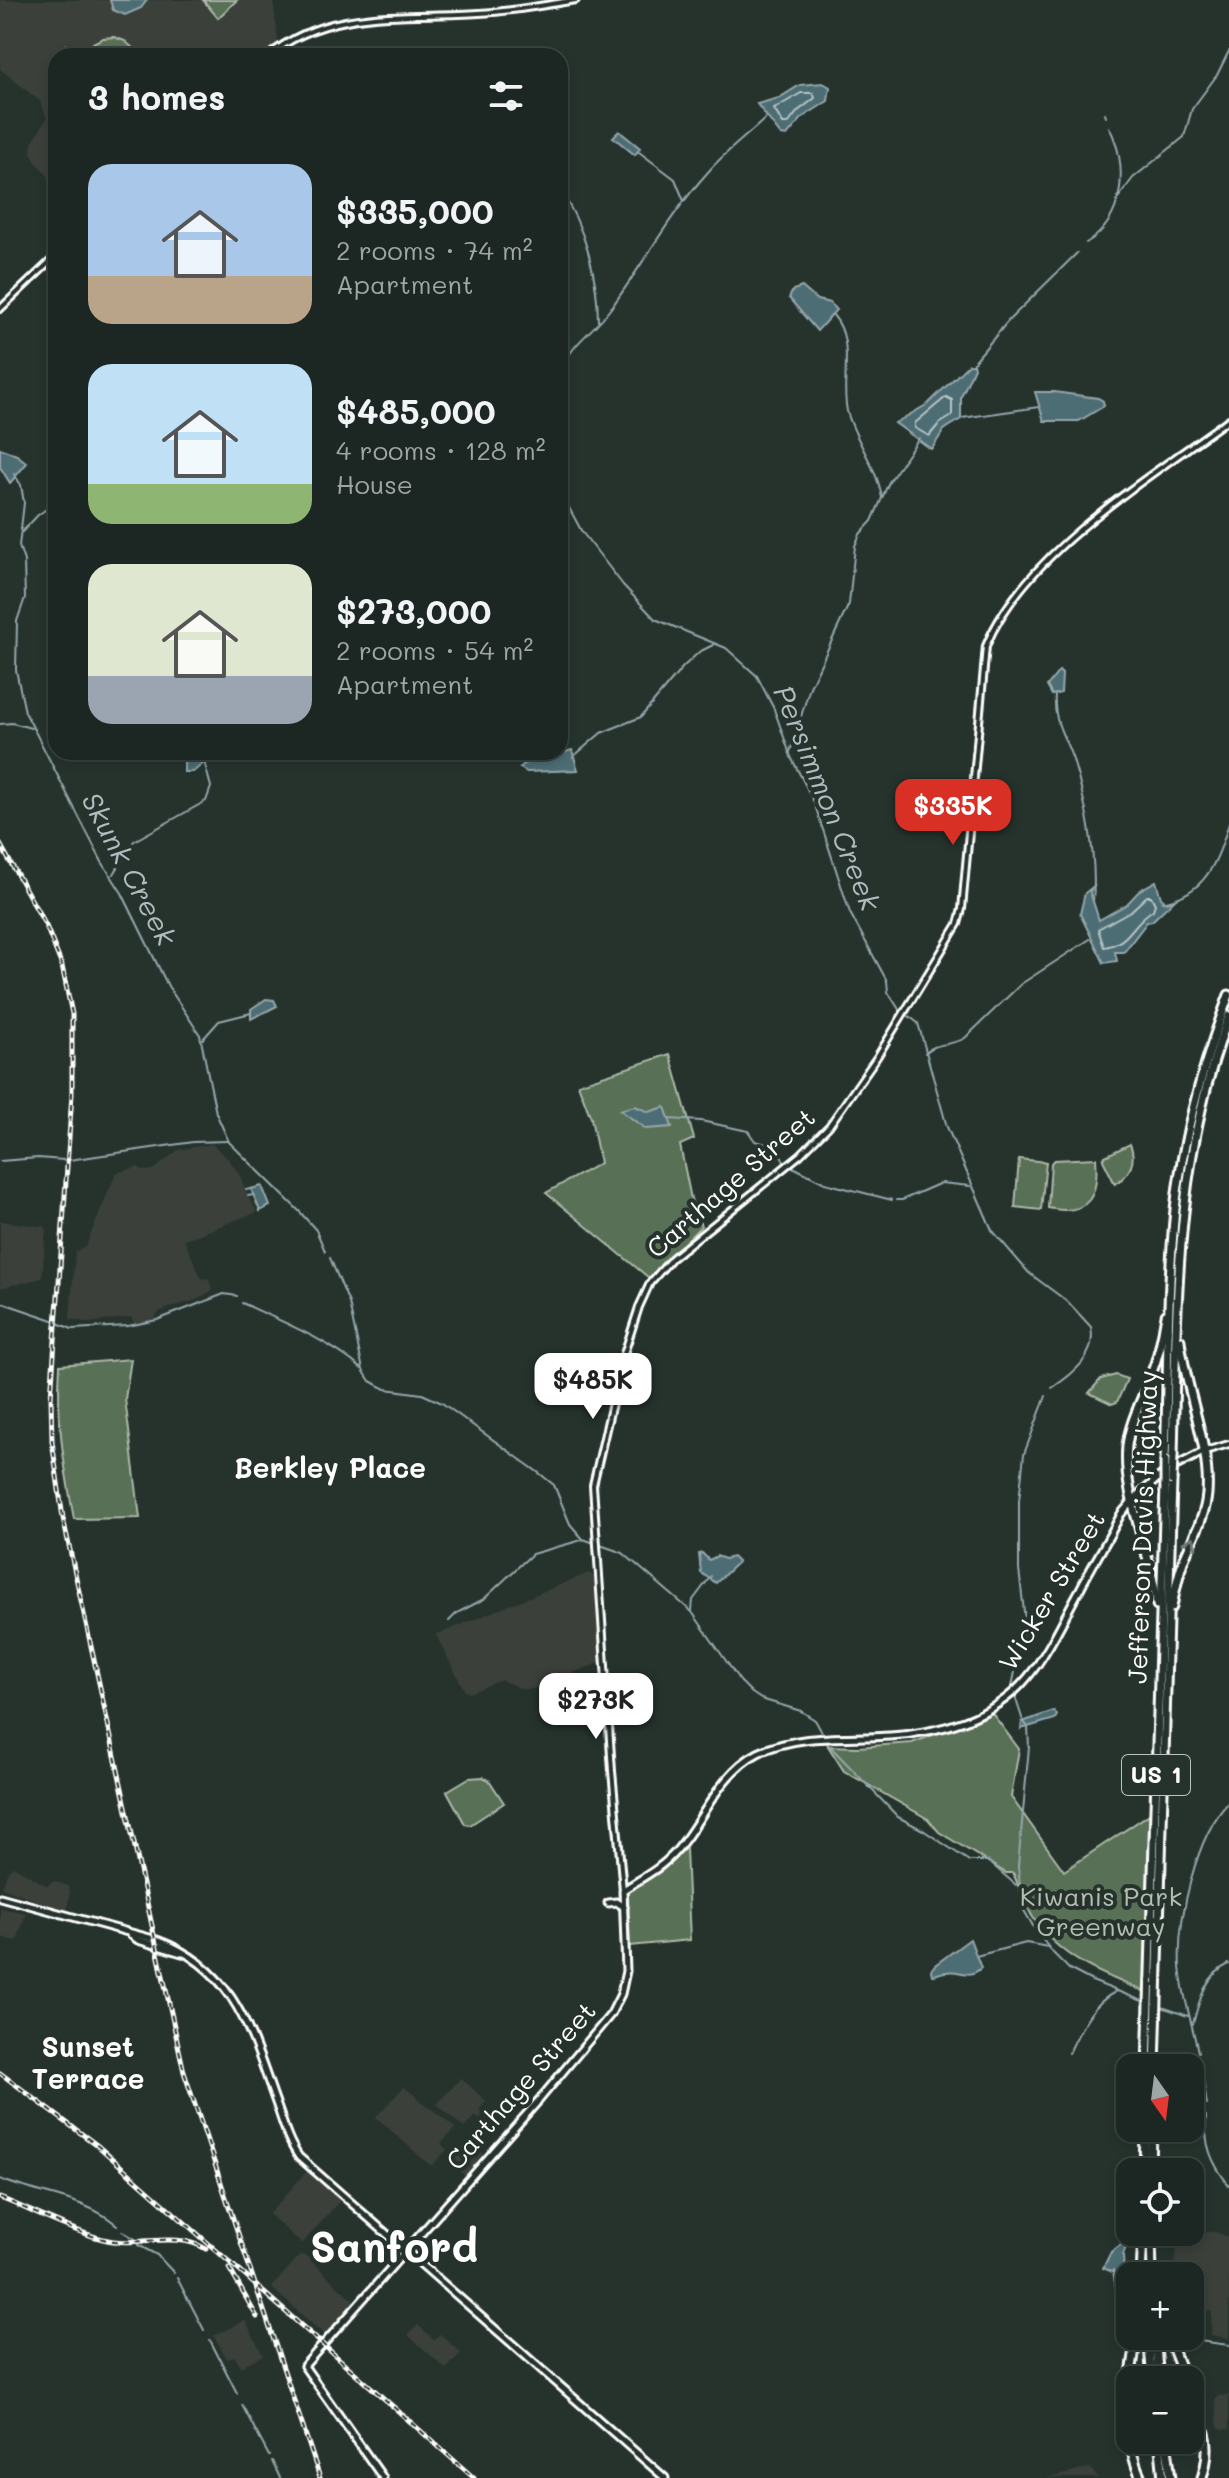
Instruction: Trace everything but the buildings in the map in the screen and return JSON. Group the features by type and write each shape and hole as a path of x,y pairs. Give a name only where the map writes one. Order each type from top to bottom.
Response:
{"highway":[{"name":"Jefferson Davis Highway","path":"1169,1458 1171,1269 1175,1209 1188,1130 1229,995"},
{"name":"Jefferson Davis Highway","path":"1151,2054 1160,1635 1180,1235 1188,1171 1204,1092 1229,1016"},
{"path":"1160,1635 1156,1589 1133,1500 1127,1446 1161,1344 1171,1269"},
{"path":"1167,1645 1176,1581 1203,1515 1207,1484 1203,1452 1185,1376 1178,1299"},
{"name":"Jefferson Davis Highway","path":"1151,2054 1167,1645 1168,1483"},
{"path":"1202,2478 1208,2461 1208,2441 1204,2430"},
{"path":"1131,2454 1141,2478"},
{"path":"1160,2454 1163,2478"},
{"path":"1168,2454 1171,2478"}],"main road":[{"path":"280,48 310,29 345,19 479,13 576,0"},
{"path":"0,309 48,264"},
{"name":"Carthage Street","path":"383,2478 304,2366 611,2014 626,1976 623,1890 593,1485 622,1360 639,1307 650,1283 672,1258 800,1155 829,1126 877,1057 958,924 962,909 986,646 1002,615 1035,572 1074,536 1229,419"},
{"name":"Wicker Street","path":"623,1890 661,1867 741,1764 759,1753 807,1739 922,1734 961,1722 1015,1691 1042,1656 1121,1514 1133,1500 1168,1470 1203,1452 1229,1444"},
{"path":"0,1897 157,1940 178,1948 212,1973 238,2004 291,2146 299,2157 665,2478"},
{"path":"608,1903 616,1902 624,1907"}],"shaded area":[{"path":"0,0 273,0 278,41 271,48 48,48 48,176 31,152 32,143 47,118 40,101 0,69"},
{"path":"212,1144 240,1176 257,1212 184,1240 202,1279 208,1278 213,1290 196,1300 160,1311 152,1321 136,1326 131,1317 90,1323 70,1319 75,1252 86,1246 116,1173 138,1167 144,1171 154,1170 178,1150"},
{"path":"0,1221 46,1227 42,1278 0,1288"},
{"path":"589,1573 594,1576 601,1662 533,1689 522,1689 501,1680 469,1693 465,1691 436,1635"},
{"path":"13,1866 47,1886 54,1881 68,1886 67,1912 2,1887"},
{"path":"0,1908 26,1913 17,1941 0,1937"},
{"path":"461,2078 486,2101 479,2110 483,2114 479,2119 475,2116 464,2128 437,2104"},
{"path":"404,2087 455,2128 441,2144 447,2150 431,2166 376,2117"},
{"path":"470,2140 483,2153 465,2176 452,2164"},
{"path":"308,2170 341,2199 302,2244 269,2214"},
{"path":"1204,2231 1229,2237 1229,2338 1211,2335 1212,2311 1204,2310 1204,2262 1175,2262 1177,2246 1204,2246"},
{"path":"300,2255 306,2256 356,2303 326,2336 273,2289"},
{"path":"245,2320 263,2355 240,2367 235,2356 227,2359 214,2336"},
{"path":"418,2325 434,2340 440,2334 461,2353 446,2369 408,2335"},
{"path":"1229,2395 1229,2429 1222,2430 1218,2427 1215,2400 1218,2396"},
{"path":"1090,2468 1098,2478 1046,2478 1058,2476"}],"green space":[{"path":"203,0 237,0 218,18"},
{"path":"114,37 133,48 96,48 93,43"},
{"path":"670,1054 694,1139 680,1145 691,1199 701,1226 649,1278 546,1193 600,1163 591,1118 578,1084"},
{"path":"1130,1144 1133,1156 1131,1167 1115,1184 1103,1160 1105,1156"},
{"path":"1096,1158 1096,1183 1089,1200 1074,1209 1048,1208 1051,1163 1054,1160"},
{"path":"1019,1159 1046,1162 1041,1210 1015,1207"},
{"path":"131,1359 125,1399 140,1518 74,1519 60,1424 60,1365"},
{"path":"1116,1375 1127,1379 1117,1402 1112,1404 1089,1393 1101,1379"},
{"name":"Kiwanis Park Greenway","path":"992,1713 1019,1749 1011,1797 1064,1871 1160,1807 1151,1994 1101,1973 1071,1956 1034,1919 1013,1873 1006,1873 939,1832 928,1819 844,1771 828,1746 912,1743"},
{"path":"469,1778 489,1780 504,1803 470,1825 465,1824 447,1791"},
{"path":"686,1849 690,1940 630,1946 628,1894 663,1870"}],"water":[{"path":"110,0 147,0 141,8 125,15 113,10"},
{"path":"823,83 830,87 828,101 803,117 787,136 781,135 757,104 779,98 800,85"},
{"path":"619,131 640,148 635,155 613,137"},
{"path":"802,287 817,300 830,303 836,310 817,331 789,298 793,290"},
{"path":"969,364 973,364 974,368 961,397 961,419 944,430 931,449 895,423 928,404"},
{"path":"1035,392 1098,398 1104,406 1079,421 1044,421"},
{"path":"0,448 27,463 10,483 0,467"},
{"path":"1059,671 1062,674 1061,693 1052,695 1047,686"},
{"path":"572,750 578,770 527,772 520,768 536,760 568,760 568,751"},
{"path":"184,760 205,762 193,772 184,772"},
{"path":"1156,881 1161,898 1166,902 1174,900 1147,922 1124,952 1115,952 1117,961 1104,963 1080,914 1085,893 1095,885 1090,892 1099,920 1127,904 1140,890"},
{"path":"266,999 274,1000 277,1006 251,1019 251,1009"},
{"path":"635,1106 649,1112 665,1107 672,1127 646,1129 620,1110"},
{"path":"262,1186 270,1206 260,1211 251,1189"},
{"path":"702,1553 709,1560 717,1556 725,1559 733,1557 738,1562 716,1583 701,1573 699,1554"},
{"path":"1054,1711 1057,1715 1055,1719 1021,1729 1022,1722"},
{"path":"970,1939 981,1968 968,1974 951,1971 932,1975 935,1965"},
{"path":"1119,2246 1126,2247 1123,2262 1116,2262 1116,2274 1103,2268 1111,2252"}],"waterway":[{"path":"1119,197 1133,178 1184,137 1192,109 1217,75 1229,51"},
{"path":"1105,113 1106,117"},
{"name":"Persimmon Creek","path":"568,357 611,308 694,188 767,117"},
{"path":"1086,243 1109,221 1120,191 1119,158 1109,127"},
{"path":"639,152 675,179 684,201"},
{"path":"568,202 588,253 596,287 598,321"},
{"path":"973,363 1009,320 1077,253"},
{"path":"833,315 840,325 846,349 847,411 876,475 882,498"},
{"path":"962,418 1039,407"},
{"path":"790,752 810,687 849,604 855,546 860,534 872,521 889,482 919,438"},
{"name":"Skunk Creek","path":"14,474 21,485 24,503 19,546 24,561 25,598 17,621 16,670 25,712 48,757"},
{"name":"Persimmon Creek","path":"568,506 582,532 623,585 655,619 726,648 757,676 774,709 791,757 814,802 850,913 900,1011"},
{"path":"22,532 48,508"},
{"path":"573,757 601,733 641,717 683,667 699,652 715,644"},
{"path":"1055,695 1058,722 1073,760 1086,812 1092,849 1093,902"},
{"path":"0,724 12,723 31,728"},
{"name":"Skunk Creek","path":"50,760 168,986 200,1035 216,1113 229,1142 316,1230 325,1251"},
{"path":"114,874 134,841 206,801 211,787 204,761"},
{"path":"1162,902 1189,892 1208,874 1229,823"},
{"path":"925,1053 934,1047 965,1038 1021,984 1090,939"},
{"path":"203,1039 219,1021 251,1013"},
{"name":"Persimmon Creek","path":"906,1014 918,1023 947,1127 992,1230 1029,1273 1068,1302 1091,1327 1090,1347 1082,1363 1052,1388"},
{"path":"669,1119 701,1121 748,1131 755,1141 778,1147 784,1162"},
{"path":"69,1160 193,1142 228,1141"},
{"path":"0,1161 38,1158 64,1160"},
{"path":"791,1166 825,1183 892,1200"},
{"path":"896,1200 941,1183 970,1186"},
{"path":"246,1190 251,1189"},
{"path":"248,1196 253,1195"},
{"name":"Skunk Creek","path":"330,1258 349,1303 363,1370 370,1381 386,1389 422,1394 442,1403 539,1473 554,1485 570,1524 583,1539 623,1553 692,1612 740,1681 752,1693 761,1699 801,1711 815,1720 823,1734"},
{"path":"55,1322 72,1329 128,1326 157,1320 224,1294 237,1296"},
{"path":"0,1302 53,1320"},
{"path":"242,1303 319,1340 362,1369"},
{"name":"Persimmon Creek","path":"1046,1396 1024,1454 1019,1501 1019,1570 1025,1620 1012,1687 1023,1721 1028,1727 1029,1747 1018,1866 1022,1907 1036,1931 1069,1969 1145,2002"},
{"path":"449,1621 457,1613 484,1599 532,1554 582,1540"},
{"path":"692,1611 693,1600 711,1576"},
{"name":"Skunk Creek","path":"827,1743 898,1817 969,1861 988,1861 1016,1885"},
{"path":"1198,2052 1181,1978 1182,1926 1198,1856 1217,1817 1229,1802"},
{"path":"976,1956 1026,1943 1048,1947"},
{"path":"1193,2024 1209,1982 1229,1964"},
{"path":"1069,2053 1094,2010 1117,1991"},
{"path":"1159,2006 1188,2016"},
{"path":"1204,2086 1207,2105"},
{"path":"1206,2116 1210,2153 1229,2185"},
{"path":"0,2179 76,2202 117,2225"},
{"path":"122,2231 137,2240 138,2245 157,2255 174,2273"},
{"path":"1113,2270 1116,2289"},
{"path":"177,2278 204,2330"},
{"path":"210,2340 237,2393"},
{"path":"1204,2342 1229,2345"},
{"path":"242,2405 269,2456"},
{"path":"272,2461 280,2478"}],"railway":[{"path":"0,844 46,926 62,966 72,1014 72,1094 51,1398 52,1441 63,1518 184,2072 320,2478"},
{"path":"0,2073 98,2146 474,2478"},
{"path":"0,2198 103,2239 182,2241 206,2249"},
{"path":"229,2268 257,2317"}],"district":[{"name":"Berkley Place","path":"330,1468"},
{"name":"Sunset Terrace","path":"88,2063"},
{"name":"Sanford","path":"394,2247"}]}
